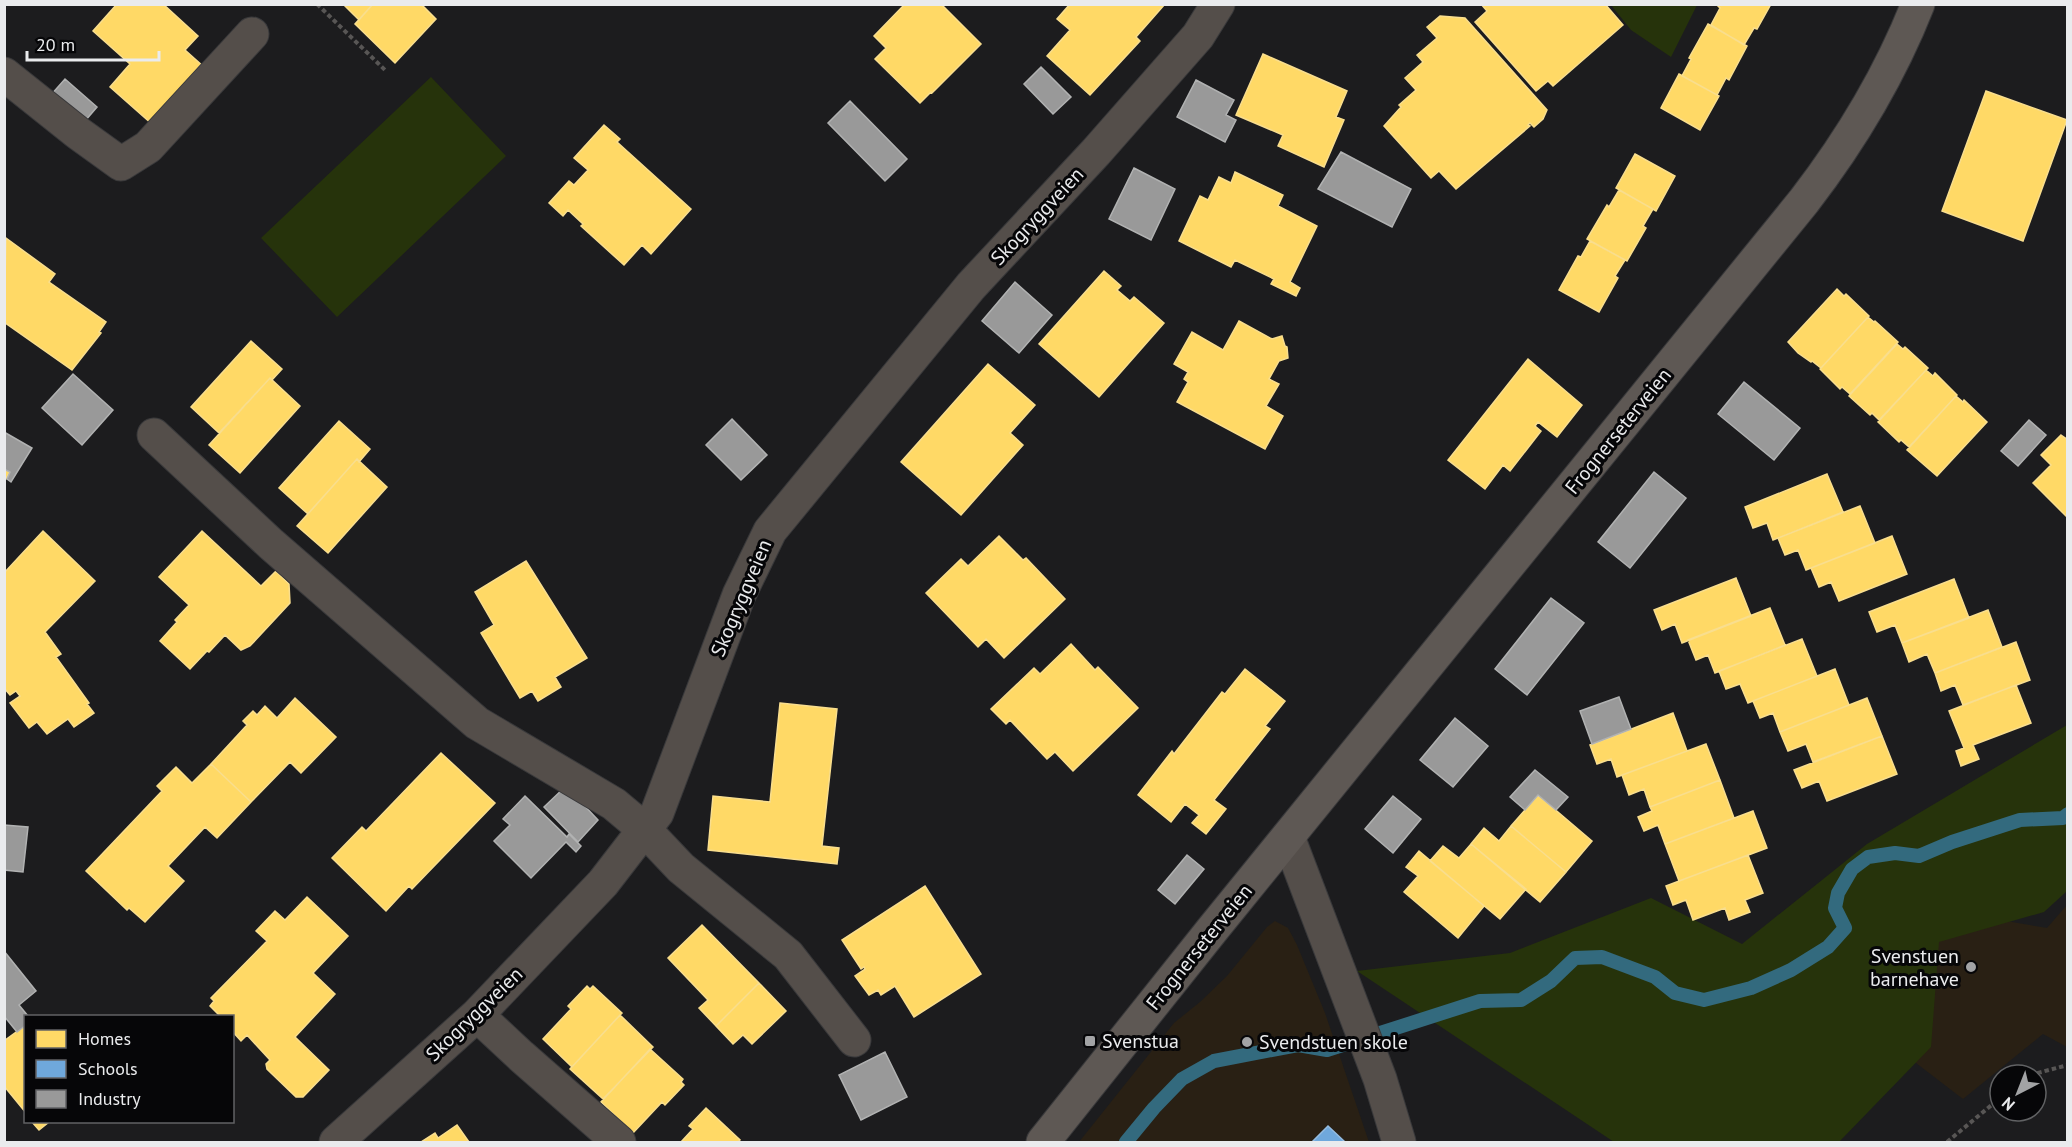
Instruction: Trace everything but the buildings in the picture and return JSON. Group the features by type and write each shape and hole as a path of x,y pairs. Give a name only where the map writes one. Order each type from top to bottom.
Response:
{"main road":[{"name":"Frognerseterveien","path":"1043,1143 1833,164 1879,88 1918,4"}],"street":[{"name":"Skogryggveien","path":"336,1143 477,1015 603,883 645,830 657,813 739,595 770,531 971,286 1128,116 1198,36 1218,4"},
{"path":"4,74 121,164 148,147 252,34"},
{"path":"154,435 271,544 477,723 614,804 645,830 681,868 788,955 854,1040"},
{"path":"1288,837 1380,1079 1399,1143"},
{"path":"477,1015 619,1143"}],"path":[{"path":"317,4 385,70"},
{"path":"2048,1070 2067,1065"},
{"path":"1947,1143 1988,1108"}],"shaded area":[{"name":"Svenstuen barnehave","path":"2067,905 2067,1047 2043,1034 2007,1063 1988,1063 1988,1079 1963,1099 1843,1007 1924,907 2047,928"},
{"name":"Svendstuen skole","path":"1275,921 1288,928 1297,945 1325,1013 1369,1142 1079,1142 1174,1023 1227,976 1267,927"}],"green space":[{"path":"1611,5 1697,5 1671,57 1631,30"},
{"path":"431,77 506,156 337,317 261,238"},
{"path":"2067,725 2067,891 2044,912 1939,942 1931,1047 1839,1142 1614,1142 1357,971 1510,953 1651,898 1742,944 1867,844"}],"waterway":[{"path":"1126,1142 1182,1079 1214,1061 1298,1045 1327,1050 1480,1001 1521,1000 1551,981 1575,958 1602,957 1655,977 1675,993 1704,1000 1751,988 1791,970 1828,947 1845,928 1835,908 1838,893 1852,869 1868,857 1895,853 1919,856 1952,842 2020,820 2063,818 2068,814"}],"place":[{"name":"Svenstuen barnehave","path":"1971,967"},
{"name":"Svenstua","path":"1090,1041"},
{"name":"Svendstuen skole","path":"1247,1042"}]}
